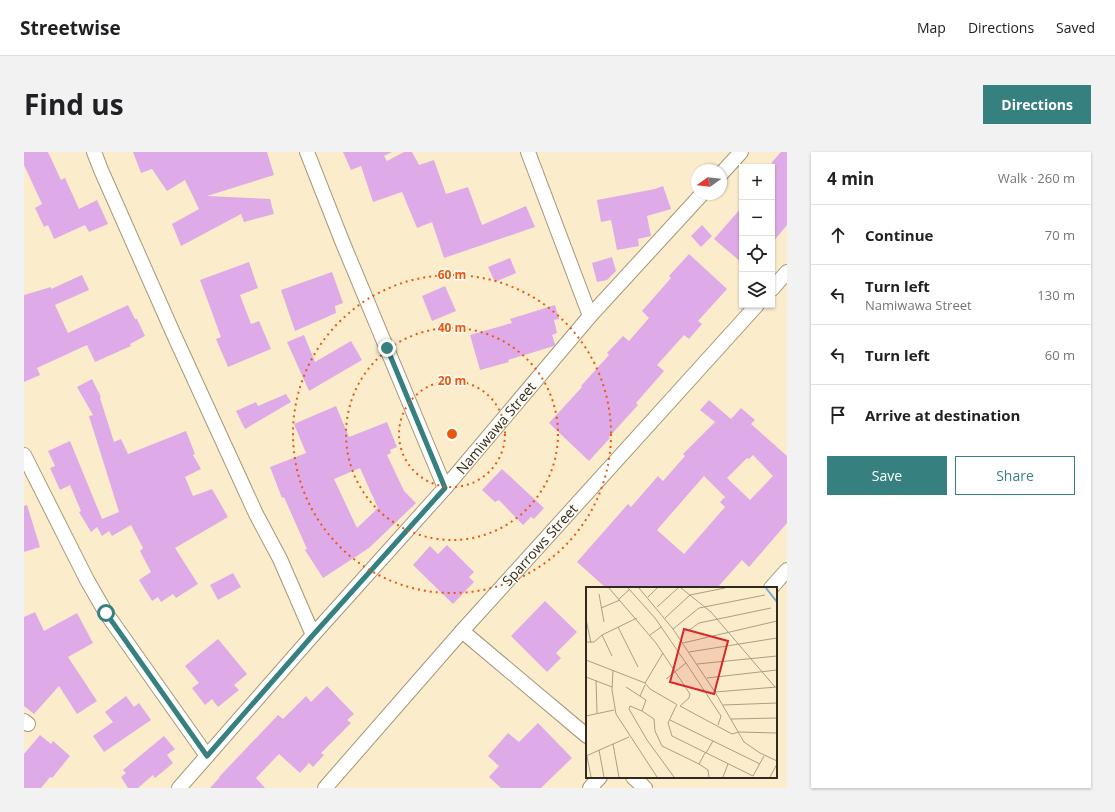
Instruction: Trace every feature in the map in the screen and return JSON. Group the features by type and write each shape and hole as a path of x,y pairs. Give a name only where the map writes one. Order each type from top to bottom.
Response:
{"street":[{"path":"94,152 174,335 256,514 280,559 313,635"},
{"path":"307,152 342,242 445,488"},
{"path":"528,152 590,316"},
{"path":"727,167 741,152"},
{"name":"Namiwawa Street","path":"179,788 313,635 445,488 590,316 696,200"},
{"path":"775,286 787,272"},
{"name":"Sparrows Street","path":"325,788 462,631 754,308"},
{"path":"24,455 87,580 106,613 207,756"},
{"path":"772,587 787,570"},
{"path":"462,631 586,735"},
{"path":"590,788 599,778"},
{"path":"634,778 644,788"}],"building":[{"path":"24,152 48,152 61,180 65,178 79,209 97,200 108,224 89,232 85,225 54,239 48,225 44,227 35,208 42,204 24,165"},
{"path":"133,152 267,152 274,175 207,196 270,199 274,214 244,222 241,214 181,246 172,224 199,209 185,180 167,191 152,169 141,173"},
{"path":"343,152 392,152 384,156 387,161 404,152 412,152 419,165 434,160 446,194 468,187 482,225 526,206 535,227 444,258 432,222 417,228 402,192 373,202 361,166 351,170"},
{"path":"781,152 787,152 787,225 775,239 775,164 772,164"},
{"path":"663,186 671,209 647,216 651,236 638,239 639,246 617,250 611,220 601,222 597,200 655,189"},
{"path":"739,210 739,260 714,239"},
{"path":"702,225 712,236 701,247 691,236"},
{"path":"689,254 727,289 698,321 702,324 689,339 684,335 657,365 664,371 636,403 638,405 589,461 549,423 582,387 581,386 609,355 607,353 623,336 629,341 649,318 642,311 671,278 669,276"},
{"path":"612,257 616,271 607,280 597,282 592,263"},
{"path":"510,258 516,273 495,282 488,267"},
{"path":"249,262 258,288 240,295 251,324 259,321 271,349 228,367 216,339 221,337 200,280"},
{"path":"332,272 343,303 335,306 336,313 295,331 281,290"},
{"path":"82,275 89,290 55,305 68,333 128,305 145,336 130,344 131,346 95,362 87,345 37,368 40,375 24,382 24,295 51,287 51,289"},
{"path":"445,286 456,311 432,321 422,296"},
{"path":"555,305 559,319 554,320 557,333 552,335 555,344 554,346 508,360 509,362 480,370 470,335 512,323 510,319"},
{"path":"304,335 315,362 351,341 362,360 309,391 287,342"},
{"path":"92,379 101,397 100,398 114,442 121,439 128,454 186,431 195,454 193,455 201,469 185,477 193,496 212,489 228,517 175,548 198,584 176,598 173,594 161,602 158,597 152,601 139,580 151,572 140,551 143,548 131,525 112,536 109,531 102,536 97,527 91,532 79,512 81,511 70,485 60,490 50,468 55,466 48,451 70,441 102,519 119,512 89,416 93,415 77,387"},
{"path":"286,394 291,402 245,429 236,411 256,402 258,406"},
{"path":"709,400 731,419 741,408 755,420 751,424 787,456 787,523 749,567 742,560 718,587 605,587 577,562 628,504 631,507 658,476 663,481 685,456 683,454 715,422 700,410","holes":["753,455 773,476 750,500 727,478 747,458 749,459","704,476 725,497 720,502 725,507 684,554 657,530"]},
{"path":"336,406 349,437 387,422 397,447 390,450 391,453 387,455 404,491 416,503 369,548 323,578 305,550 307,549 284,497 282,498 270,467 306,453 294,424","holes":["360,468 378,508 357,528 334,479"]},
{"path":"502,469 544,508 534,519 531,517 523,525 499,500 495,502 482,490"},
{"path":"27,505 40,547 24,552 24,506"},
{"path":"447,545 474,572 469,577 474,582 453,604 413,565 430,546 438,554"},
{"path":"233,573 241,587 218,600 210,585"},
{"path":"545,601 577,632 556,653 561,658 547,672 511,636"},
{"path":"35,612 44,631 77,613 93,643 68,657 97,701 77,714 59,686 34,714 24,706 24,617"},
{"path":"218,639 247,674 234,685 239,690 218,707 212,699 205,705 192,688 199,683 185,666"},
{"path":"327,686 354,714 347,720 351,723 321,753 324,755 313,767 309,763 300,773 279,754 256,778 265,788 210,788 278,715 283,719 306,696 311,702"},
{"path":"126,696 134,707 139,703 151,720 104,752 93,736 113,722 105,712"},
{"path":"538,723 572,758 541,788 501,788 489,777 499,766 488,756 508,733 519,742"},
{"path":"40,735 51,744 53,741 70,756 52,778 50,777 41,788 24,788 24,754"},
{"path":"164,736 175,749 167,755 173,763 155,778 153,775 138,788 128,788 121,777 126,773 123,770"}],"route":[{"path":"106,613 207,756 445,488 387,348"}]}
